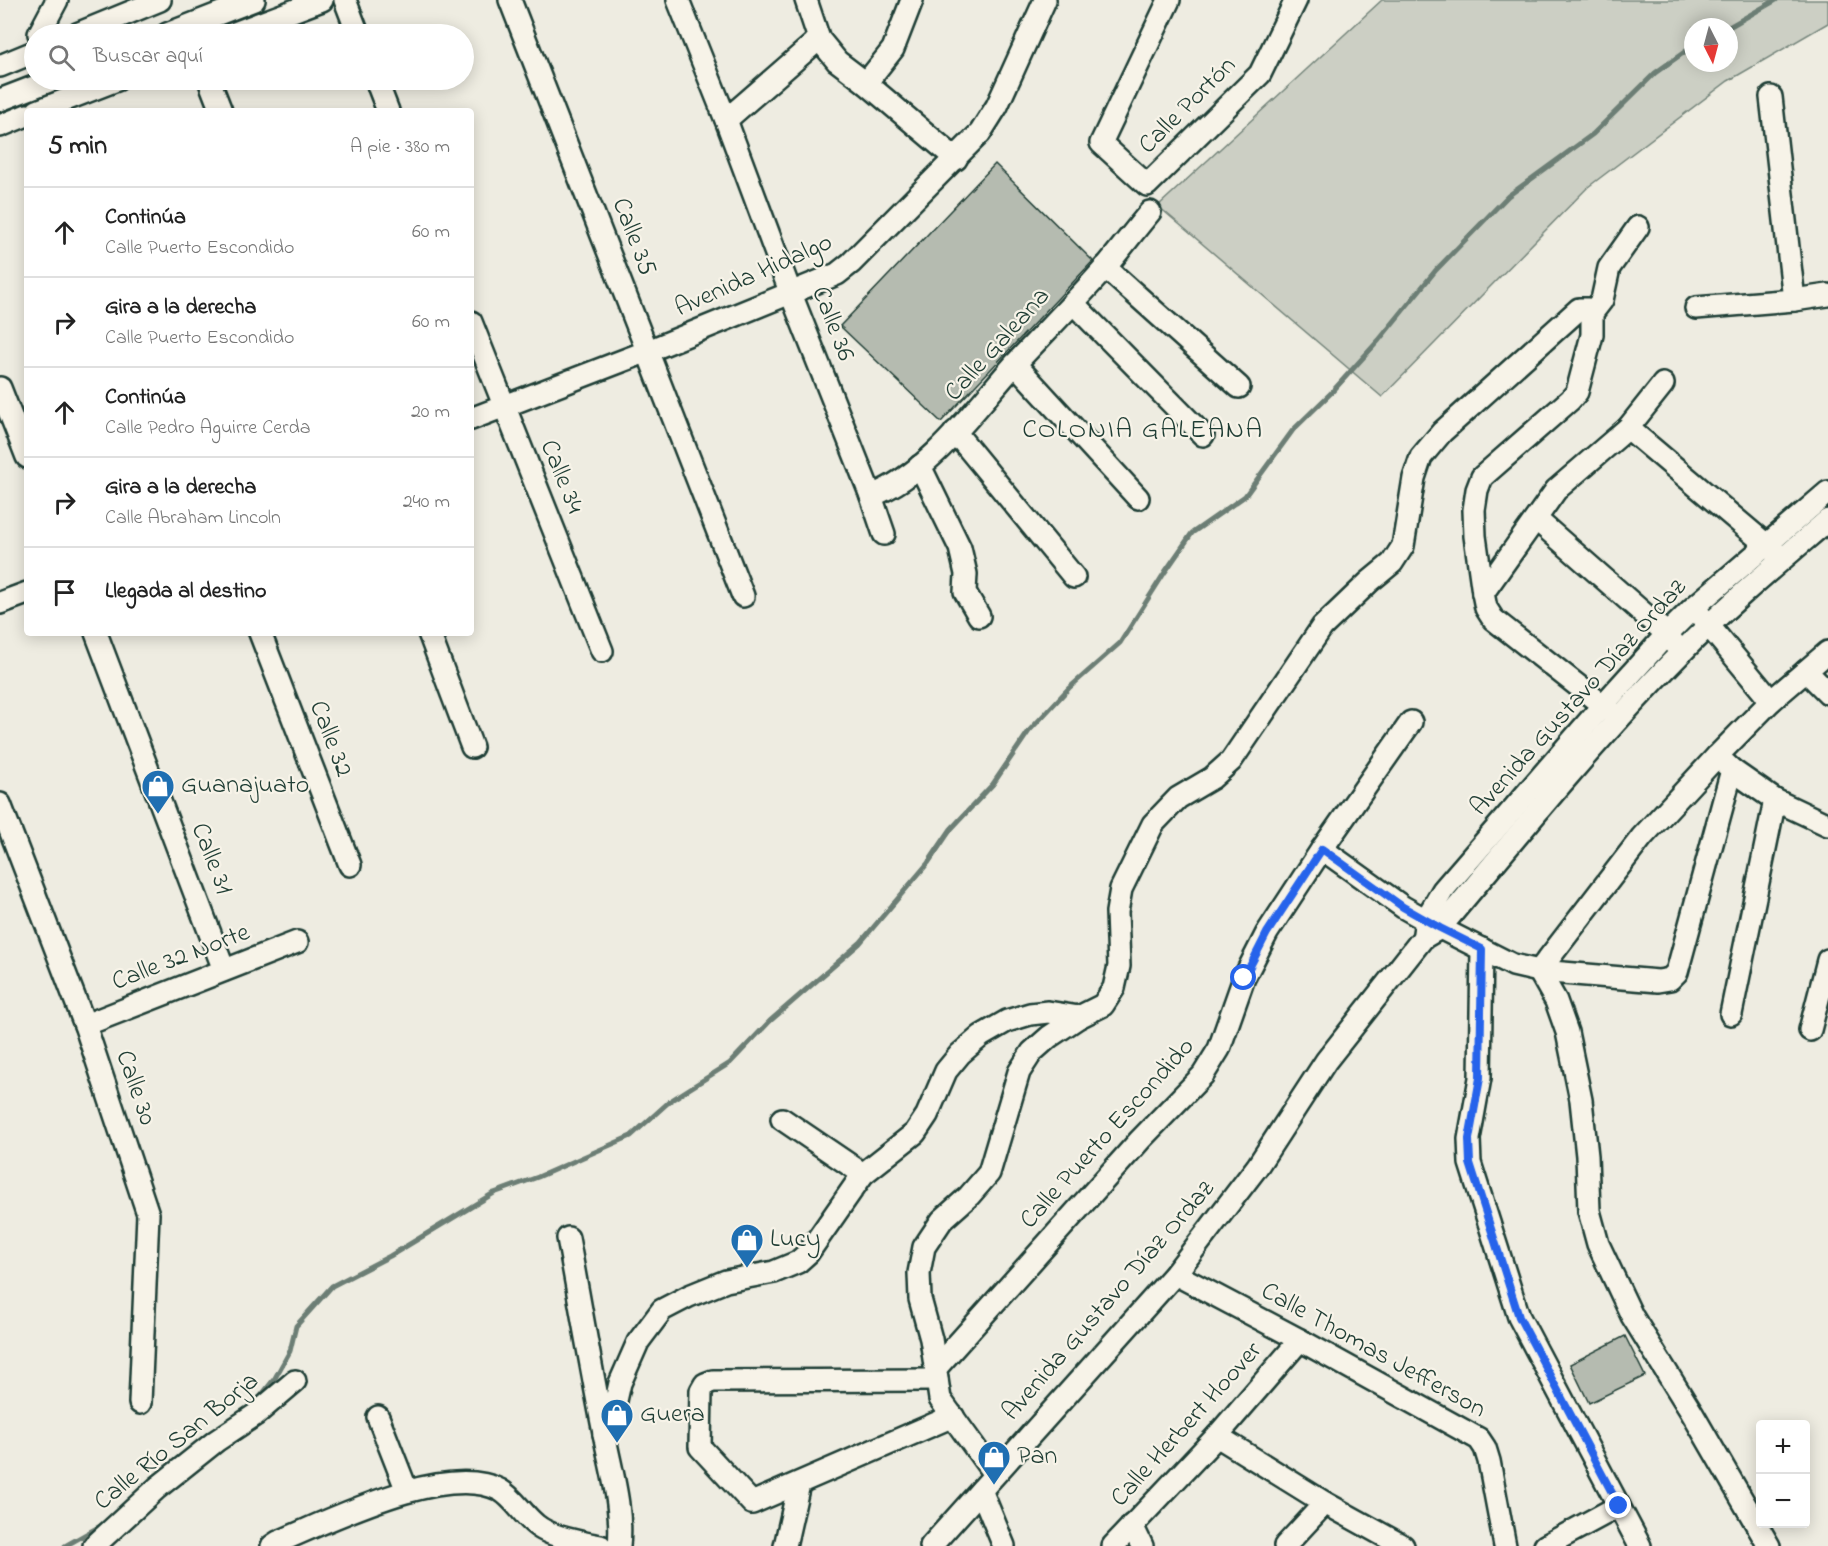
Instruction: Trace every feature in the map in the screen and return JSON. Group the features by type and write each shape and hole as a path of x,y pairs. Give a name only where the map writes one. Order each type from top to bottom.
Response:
{"street":[{"path":"44,24 57,0"},
{"path":"101,24 160,0"},
{"path":"192,24 254,0"},
{"path":"258,24 321,0"},
{"path":"345,0 354,24"},
{"name":"Calle 35","path":"510,0 743,596"},
{"name":"Calle 36","path":"678,0 884,534"},
{"path":"806,0 819,39 837,61 956,159"},
{"path":"866,83 892,49 912,0"},
{"name":"Avenida Hidalgo","path":"474,418 648,351 837,274 851,263 980,133 997,106 1045,0"},
{"name":"Calle Portón","path":"1169,0 1101,143 1147,185 1260,74 1296,0"},
{"path":"726,120 819,39"},
{"path":"0,66 24,54"},
{"path":"0,100 26,90"},
{"path":"49,90 50,108"},
{"path":"52,108 94,90"},
{"path":"212,90 220,108"},
{"path":"380,90 387,108"},
{"path":"1771,98 1794,300"},
{"path":"0,126 24,116"},
{"name":"Calle Galeana","path":"871,496 886,490 920,466 955,432 1105,267 1149,212"},
{"path":"1611,712 1493,619 1486,608 1483,593 1475,536 1474,510 1482,477 1576,393 1592,335 1592,313 1602,300 1609,268 1638,227"},
{"path":"1105,267 1239,387"},
{"path":"1696,308 1828,295"},
{"path":"1073,303 1203,435"},
{"path":"994,1474 940,1399 931,1339 921,1299 919,1273 924,1247 942,1220 969,1196 989,1173 1019,1072 1032,1052 1078,1017 1103,1005 1114,988 1119,966 1117,912 1121,889 1153,824 1178,798 1212,778 1231,761 1322,627 1392,563 1403,546 1414,478 1421,457 1442,432 1579,309 1588,309 1592,313"},
{"name":"Calle 34","path":"474,330 602,651"},
{"path":"1016,364 1138,498"},
{"path":"1483,593 1556,490 1628,428 1663,384"},
{"path":"0,388 24,449"},
{"path":"1628,428 1783,559"},
{"path":"955,432 1074,577"},
{"path":"920,466 960,548 966,574 965,592 979,616"},
{"name":"Avenida Gustavo Díaz Ordaz","path":"1611,712 1667,634 1693,608 1828,492"},
{"path":"1536,519 1667,634 1680,653"},
{"name":"Avenida Gustavo Díaz Ordaz","path":"931,1546 1175,1274 1257,1167 1326,1061 1430,928 1443,890 1611,712 1828,520"},
{"path":"0,603 24,594"},
{"path":"1693,608 1771,701"},
{"name":"Calle 31","path":"97,636 224,970"},
{"name":"Calle 32","path":"261,636 350,865"},
{"path":"430,636 472,747"},
{"path":"1539,971 1642,837 1724,763 1771,701 1828,652"},
{"path":"1806,671 1828,693"},
{"name":"Calle Puerto Escondido","path":"937,1374 1132,1148 1203,1075 1219,1049 1244,978 1267,933 1322,849 1411,722"},
{"path":"1724,763 1775,801 1828,825"},
{"path":"1322,849 1430,928 1482,949 1513,965 1539,971 1658,981 1670,979 1677,972 1724,763"},
{"path":"1731,1014 1775,801"},
{"name":"Calle 30","path":"0,804 85,1025 148,1214 140,1402"},
{"name":"Calle 32 Norte","path":"85,1025 297,942"},
{"path":"1482,949 1480,1078 1469,1139 1470,1163 1519,1317 1640,1546"},
{"path":"1810,1029 1828,960"},
{"path":"1539,971 1556,1001 1567,1032 1581,1100 1587,1156 1589,1210 1598,1244 1632,1316 1692,1413 1769,1546"},
{"path":"604,1434 613,1414 620,1383 638,1342 662,1310 726,1281 774,1272 798,1262 808,1253 863,1174 915,1133 927,1115 946,1071 960,1054 981,1036 1007,1021 1030,1014 1048,1012 1078,1017"},
{"path":"782,1119 863,1174"},
{"path":"568,1238 618,1502 621,1526 619,1546"},
{"name":"Calle Thomas Jefferson","path":"1175,1274 1479,1439 1489,1461 1505,1546"},
{"name":"Calle Herbert Hoover","path":"1113,1546 1216,1436 1300,1340"},
{"path":"937,1374 713,1381 705,1384 701,1391 700,1447 752,1503 953,1416"},
{"name":"Calle Río San Borja","path":"94,1546 157,1488 216,1441 255,1415 295,1382"},
{"path":"378,1417 406,1491"},
{"path":"1216,1436 1325,1503 1403,1546"},
{"path":"272,1546 352,1511 406,1491 448,1483 482,1484 501,1491 536,1526 558,1536 601,1546"},
{"path":"785,1546 799,1484"},
{"path":"981,1490 1004,1546"},
{"path":"1286,1546 1325,1503"},
{"path":"1545,1546 1619,1506"},
{"path":"1132,1525 1142,1546"}],"shaded area":[{"path":"1382,0 1828,0 1828,23 1728,81 1588,187 1382,397 1158,206"}],"building":[{"path":"995,164 1093,261 941,422 840,326"},
{"path":"1625,1336 1645,1376 1589,1403 1570,1364"}],"waterway":[{"path":"1738,22 1776,0"},
{"path":"257,1401 275,1378 290,1351 296,1326 332,1286 390,1256 494,1193 538,1177 631,1136 670,1101 730,1063 770,1021 860,943 928,863 951,829 993,784 1029,731 1069,688 1120,643 1192,533 1245,496 1293,430 1331,393 1379,340 1436,270 1508,196 1593,134 1655,73 1684,52"},
{"path":"65,1546 104,1524"}],"place":[{"name":"Guanajuato","path":"158,815"},
{"name":"Lucy","path":"747,1269"},
{"name":"Guera","path":"617,1444"},
{"name":"Pan","path":"994,1486"}],"district":[{"name":"COLONIA GALEANA","path":"1143,430"}],"route":[{"path":"1244,978 1267,933 1322,849 1403,907 1482,949 1480,1078 1469,1139 1470,1163 1519,1317 1619,1506"}]}
